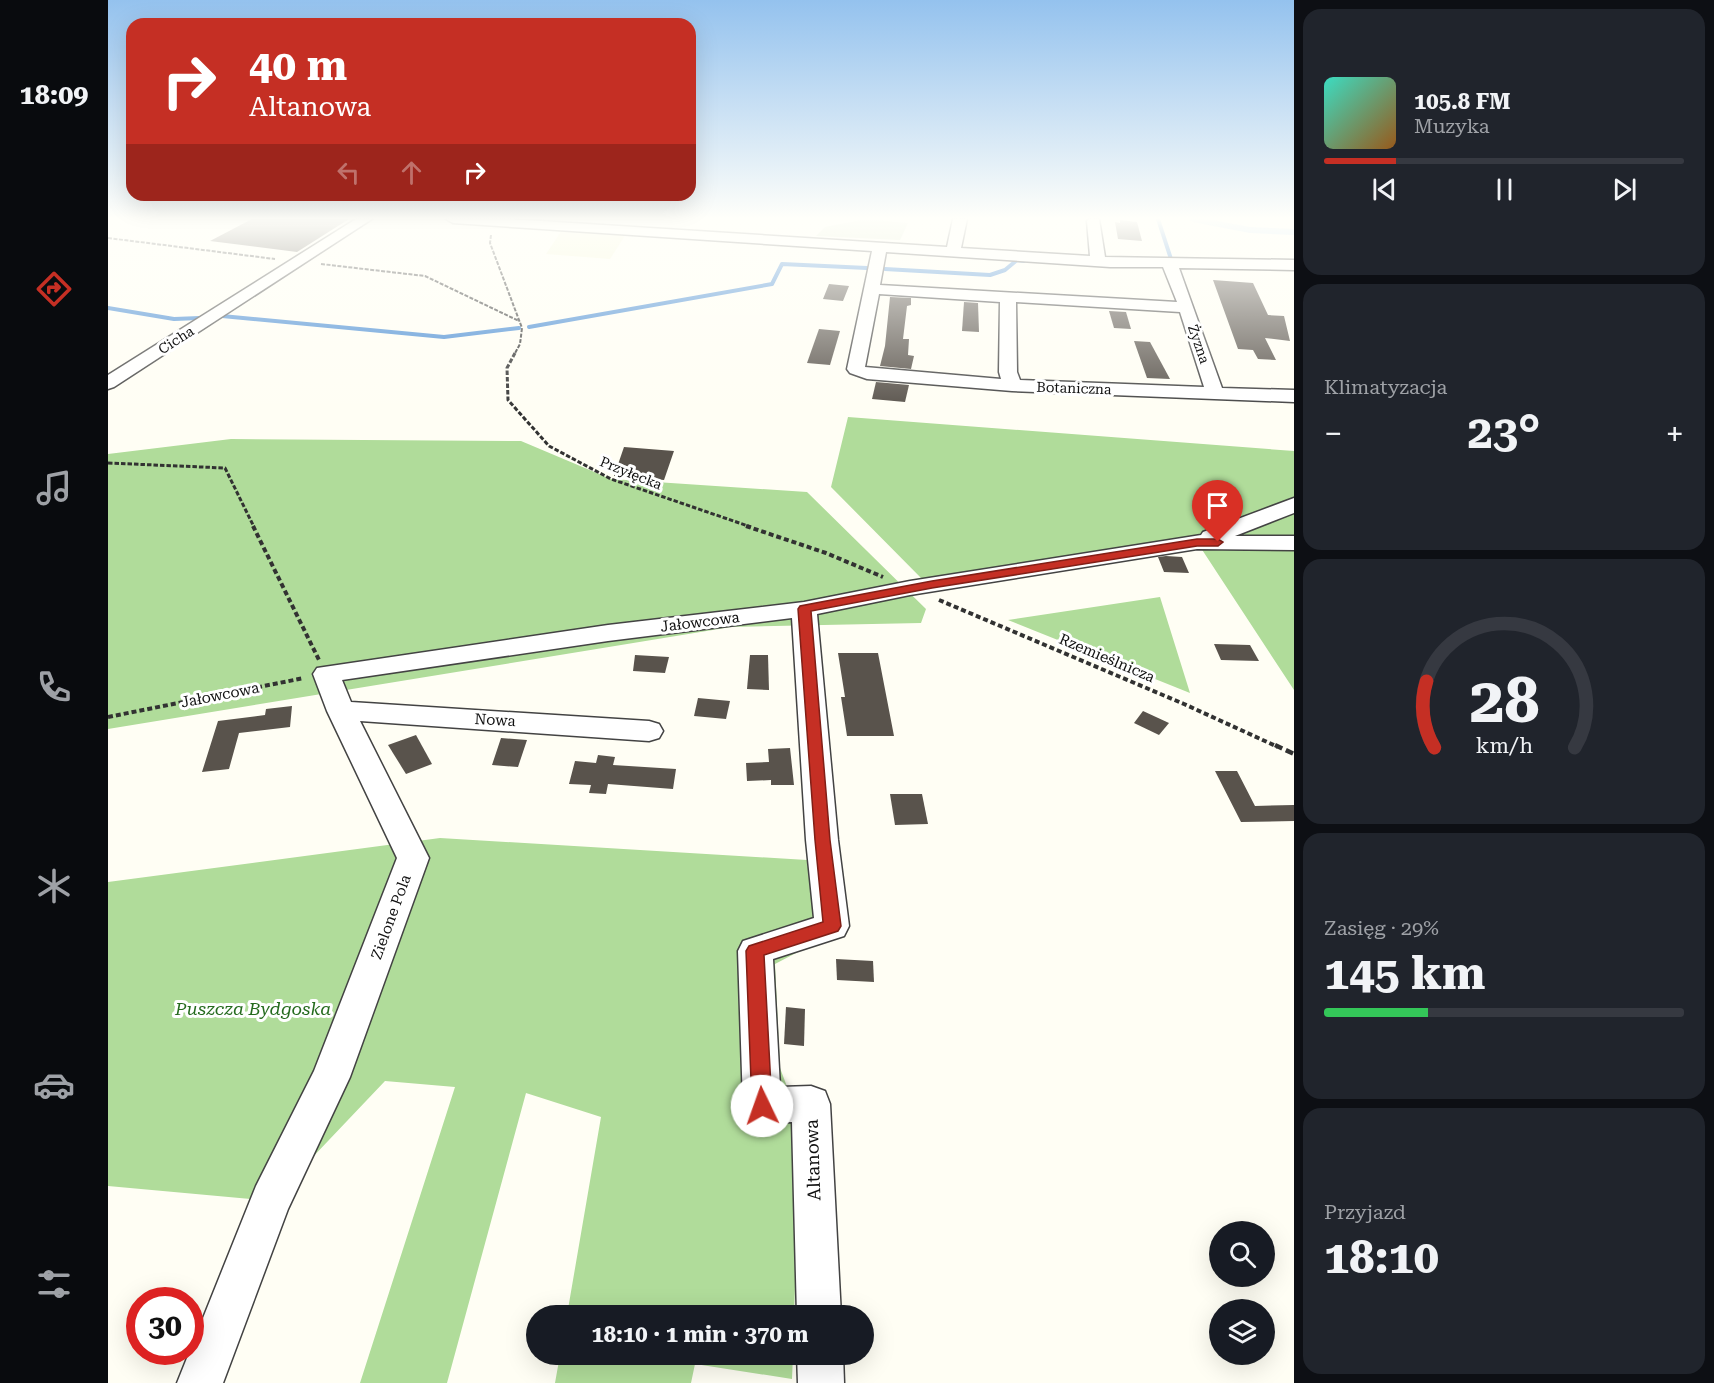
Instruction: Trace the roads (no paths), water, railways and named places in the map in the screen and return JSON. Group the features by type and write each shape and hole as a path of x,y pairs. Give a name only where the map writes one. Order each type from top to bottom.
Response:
{"street":[{"name":"Cicha","path":"108,383 264,284"},
{"path":"873,284 872,289 1187,308"},
{"name":"Żyzna","path":"1178,284 1215,393"},
{"name":"Botaniczna","path":"872,289 856,369 867,374 1012,386 1294,396"},
{"path":"1008,298 1008,372 1012,386"},
{"path":"1197,542 1294,506"},
{"name":"Jałowcowa","path":"326,674 608,633 804,609 910,588 1197,542 1294,543"},
{"name":"Altanowa","path":"804,609 822,840 832,926 755,951 762,1106 811,1104 819,1305"},
{"name":"Zielone Pola","path":"200,1383 271,1201 331,1077 412,858 341,711 326,674"},
{"name":"Nowa","path":"341,711 649,731"},
{"path":"820,1365 821,1383"}],"waterway":[{"path":"529,327 772,284"},
{"path":"108,308 174,319 200,318"},
{"path":"222,316 444,337 519,328"}],"park label":[{"name":"Puszcza Bydgoska","path":"253,1009"}]}
